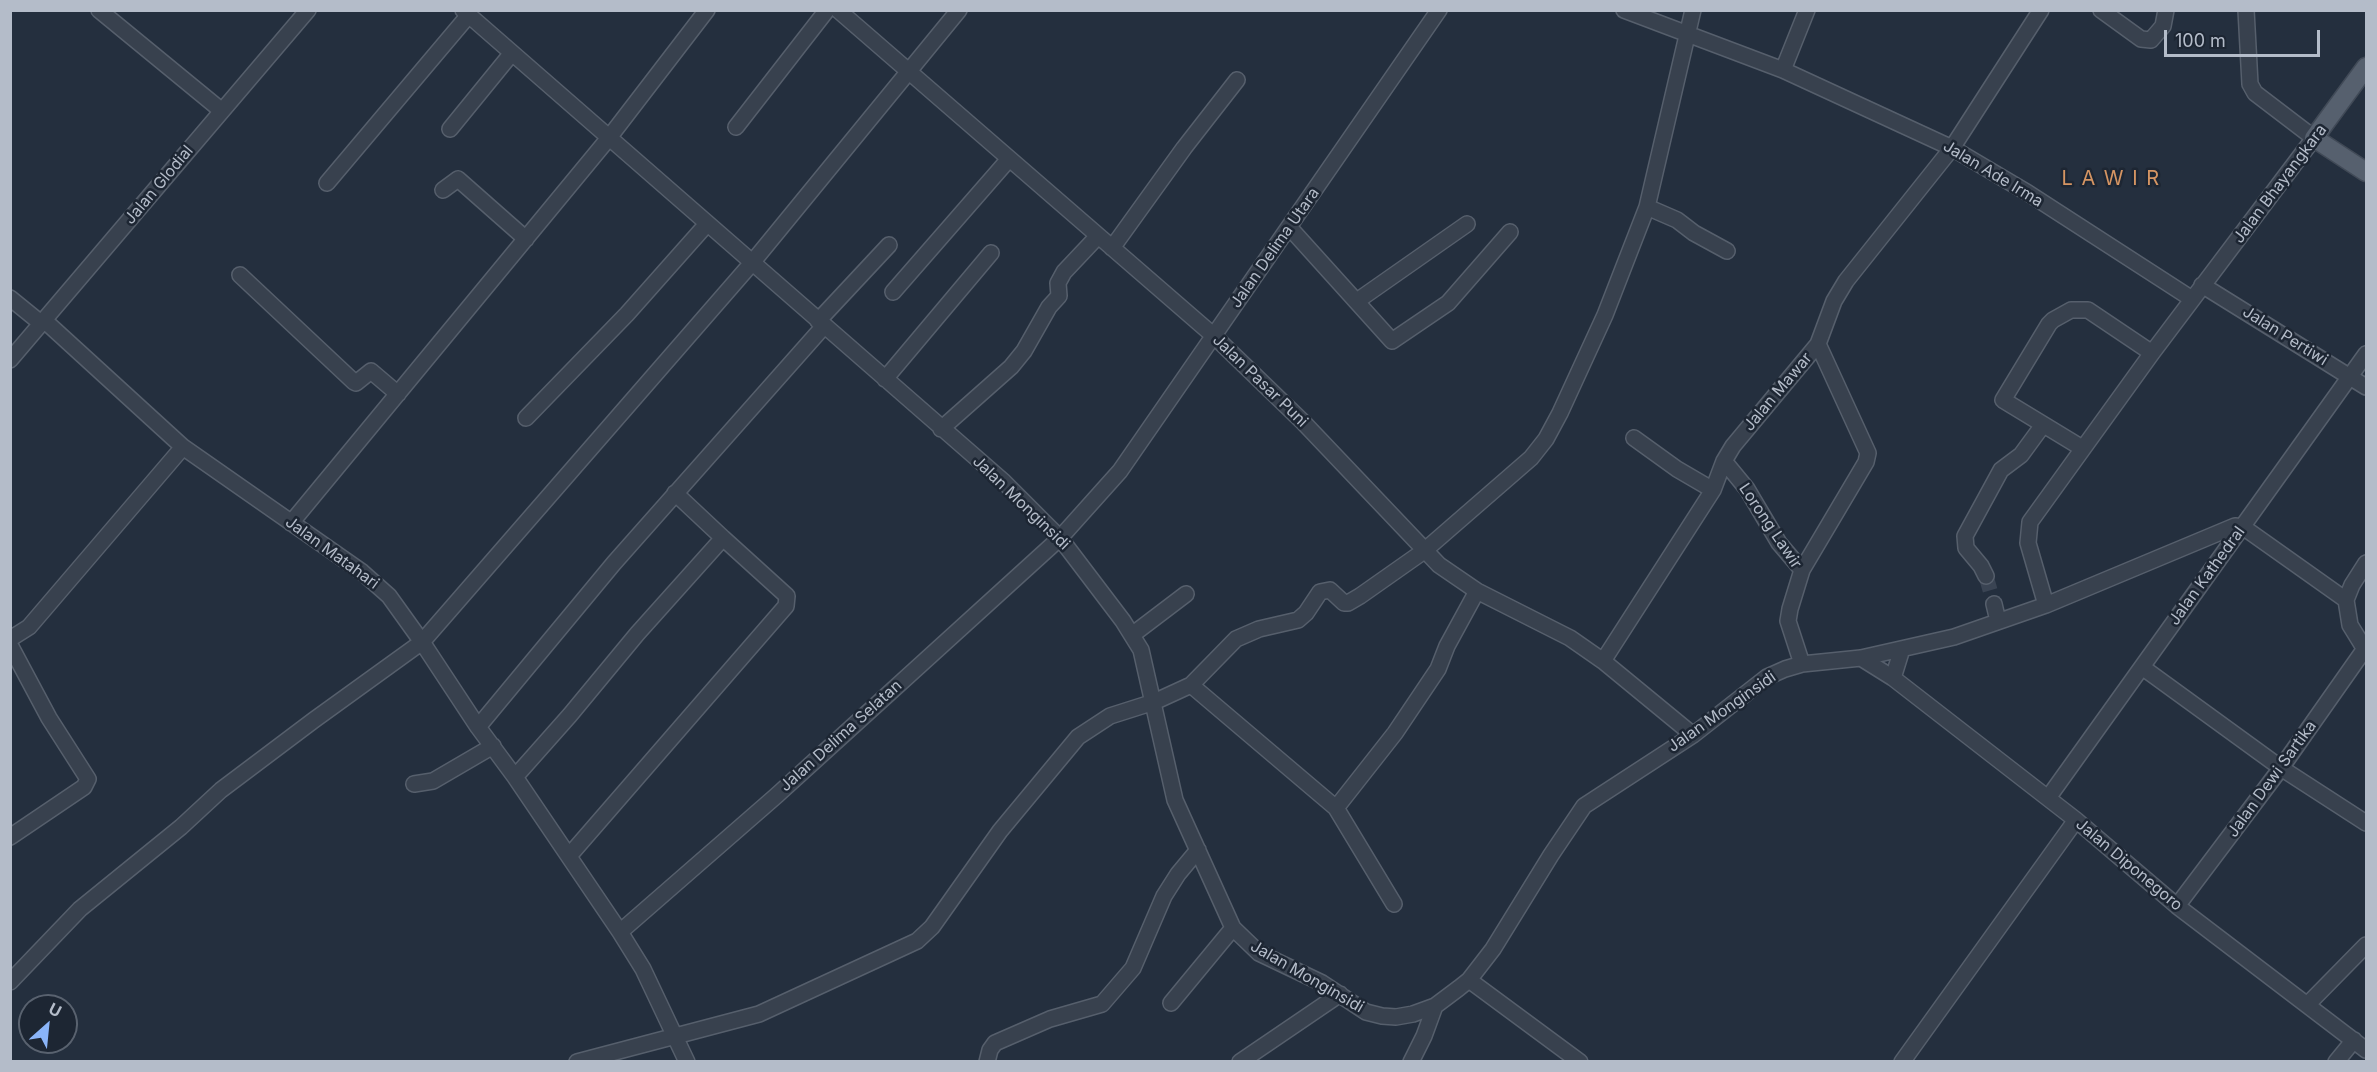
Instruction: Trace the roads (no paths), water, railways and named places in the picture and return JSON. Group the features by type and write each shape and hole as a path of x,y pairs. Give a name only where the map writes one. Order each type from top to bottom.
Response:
{"main road":[{"name":"Jalan Bhayangkara","path":"2314,138 2367,67"},
{"path":"2314,138 2367,172"}],"street":[{"path":"99,10 222,111"},
{"name":"Jalan Glodial","path":"10,360 308,10"},
{"path":"291,523 608,139 707,10"},
{"path":"736,127 827,10"},
{"name":"Jalan Pasar Puni","path":"838,10 1214,336 1368,488 1439,565 1477,591 1569,638 1603,661 1692,735"},
{"path":"10,982 80,909 181,827 221,790 422,642 751,264 959,10"},
{"name":"Jalan Delima Utara","path":"1060,538 1120,471 1439,10"},
{"name":"Jalan Ade Irma","path":"1624,10 1783,70 1952,148 2028,193 2192,299"},
{"path":"577,1062 759,1014 917,941 932,927 1000,831 1078,737 1110,716 1154,702 1191,685 1236,639 1259,629 1298,620 1306,614 1320,592 1325,589 1330,590 1341,602 1348,603 1424,551 1531,458 1546,439 1560,413 1605,315 1647,207 1693,10"},
{"path":"1783,70 1807,10"},
{"name":"Jalan Mawar","path":"1603,661 1713,490 1732,446 1818,344 1833,301 1846,281 1952,148 2041,10"},
{"path":"2101,10 2141,39 2151,40 2163,26 2166,10"},
{"path":"2246,10 2250,84 2255,93 2314,138"},
{"path":"327,183 465,13"},
{"name":"Jalan Monginsidi","path":"465,13 1004,482 1060,538 1132,635 1145,662 1175,800 1233,928 1259,953 1322,983 1366,1012 1396,1017 1413,1014 1434,1006 1469,980 1492,950 1584,806 1692,735 1767,677 1802,664 1861,658 1954,637 2046,605 2226,529 2243,526"},
{"path":"450,129 512,53"},
{"path":"1112,248 1184,148 1237,80"},
{"name":"Jalan Bhayangkara","path":"2046,605 2028,543 2028,529 2034,515 2202,285 2314,138"},
{"path":"893,292 1009,159"},
{"path":"443,190 458,179 526,239"},
{"path":"1647,207 1682,223 1694,233 1727,251"},
{"path":"1357,301 1467,224"},
{"path":"526,418 627,314 706,225"},
{"path":"1290,228 1390,340 1394,341 1448,303 1510,232"},
{"path":"941,429 995,382 1024,351 1049,307 1059,296 1058,283 1064,272 1098,236"},
{"path":"478,727 614,563 889,245"},
{"path":"885,379 991,253"},
{"path":"240,275 352,381 356,382 371,371 398,394"},
{"name":"Jalan Pertiwi","path":"2202,285 2367,387"},
{"name":"Jalan Matahari","path":"10,298 43,322 183,447 380,586 422,642 644,969 687,1062"},
{"path":"2082,448 2003,399 2053,320 2071,310 2088,310 2152,353"},
{"path":"1802,570 1867,457 1867,449 1818,344"},
{"name":"Jalan Kathedral","path":"2048,798 2367,354"},
{"path":"1986,576 1966,548 1965,536 2001,470 2021,455 2043,425"},
{"path":"1634,438 1677,469 1713,490"},
{"path":"10,639 28,627 183,447"},
{"name":"Lorong Lawir","path":"1724,461 1747,489 1779,543 1802,570 1788,621 1802,664"},
{"path":"569,856 786,606 787,596 675,493"},
{"path":"2243,526 2346,600"},
{"path":"515,777 637,634 723,538"},
{"name":"Jalan Delima Selatan","path":"620,932 776,796 1060,538"},
{"path":"2365,651 2350,625 2346,600 2352,585 2367,563"},
{"path":"1335,808 1395,733 1438,669 1447,646 1477,591"},
{"path":"1132,635 1186,594"},
{"path":"1994,604 1998,621"},
{"path":"10,645 49,718 88,779 84,787 10,837"},
{"path":"1893,678 1902,650"},
{"name":"Jalan Dewi Sartika","path":"2177,906 2281,768 2365,651"},
{"name":"Jalan Diponegoro","path":"1861,658 1893,678 2048,798 2177,906 2367,1050"},
{"path":"2142,667 2281,768 2367,823"},
{"path":"1191,685 1335,808 1394,904"},
{"path":"414,784 433,782 493,746"},
{"path":"1902,1062 2076,820"},
{"path":"987,1062 990,1050 995,1043 1050,1019 1102,1004 1132,968 1164,896 1178,874 1198,850"},
{"path":"1171,1003 1233,928"},
{"path":"2308,1004 2367,945"},
{"path":"1469,980 1580,1062"},
{"path":"1240,1062 1340,994"},
{"path":"1411,1062 1424,1036 1434,1006"},
{"path":"2336,1062 2354,1040"}],"tunnel":[{"path":"1986,576 1994,604"}],"district":[{"name":"L A W I R","path":"2111,179"}]}
